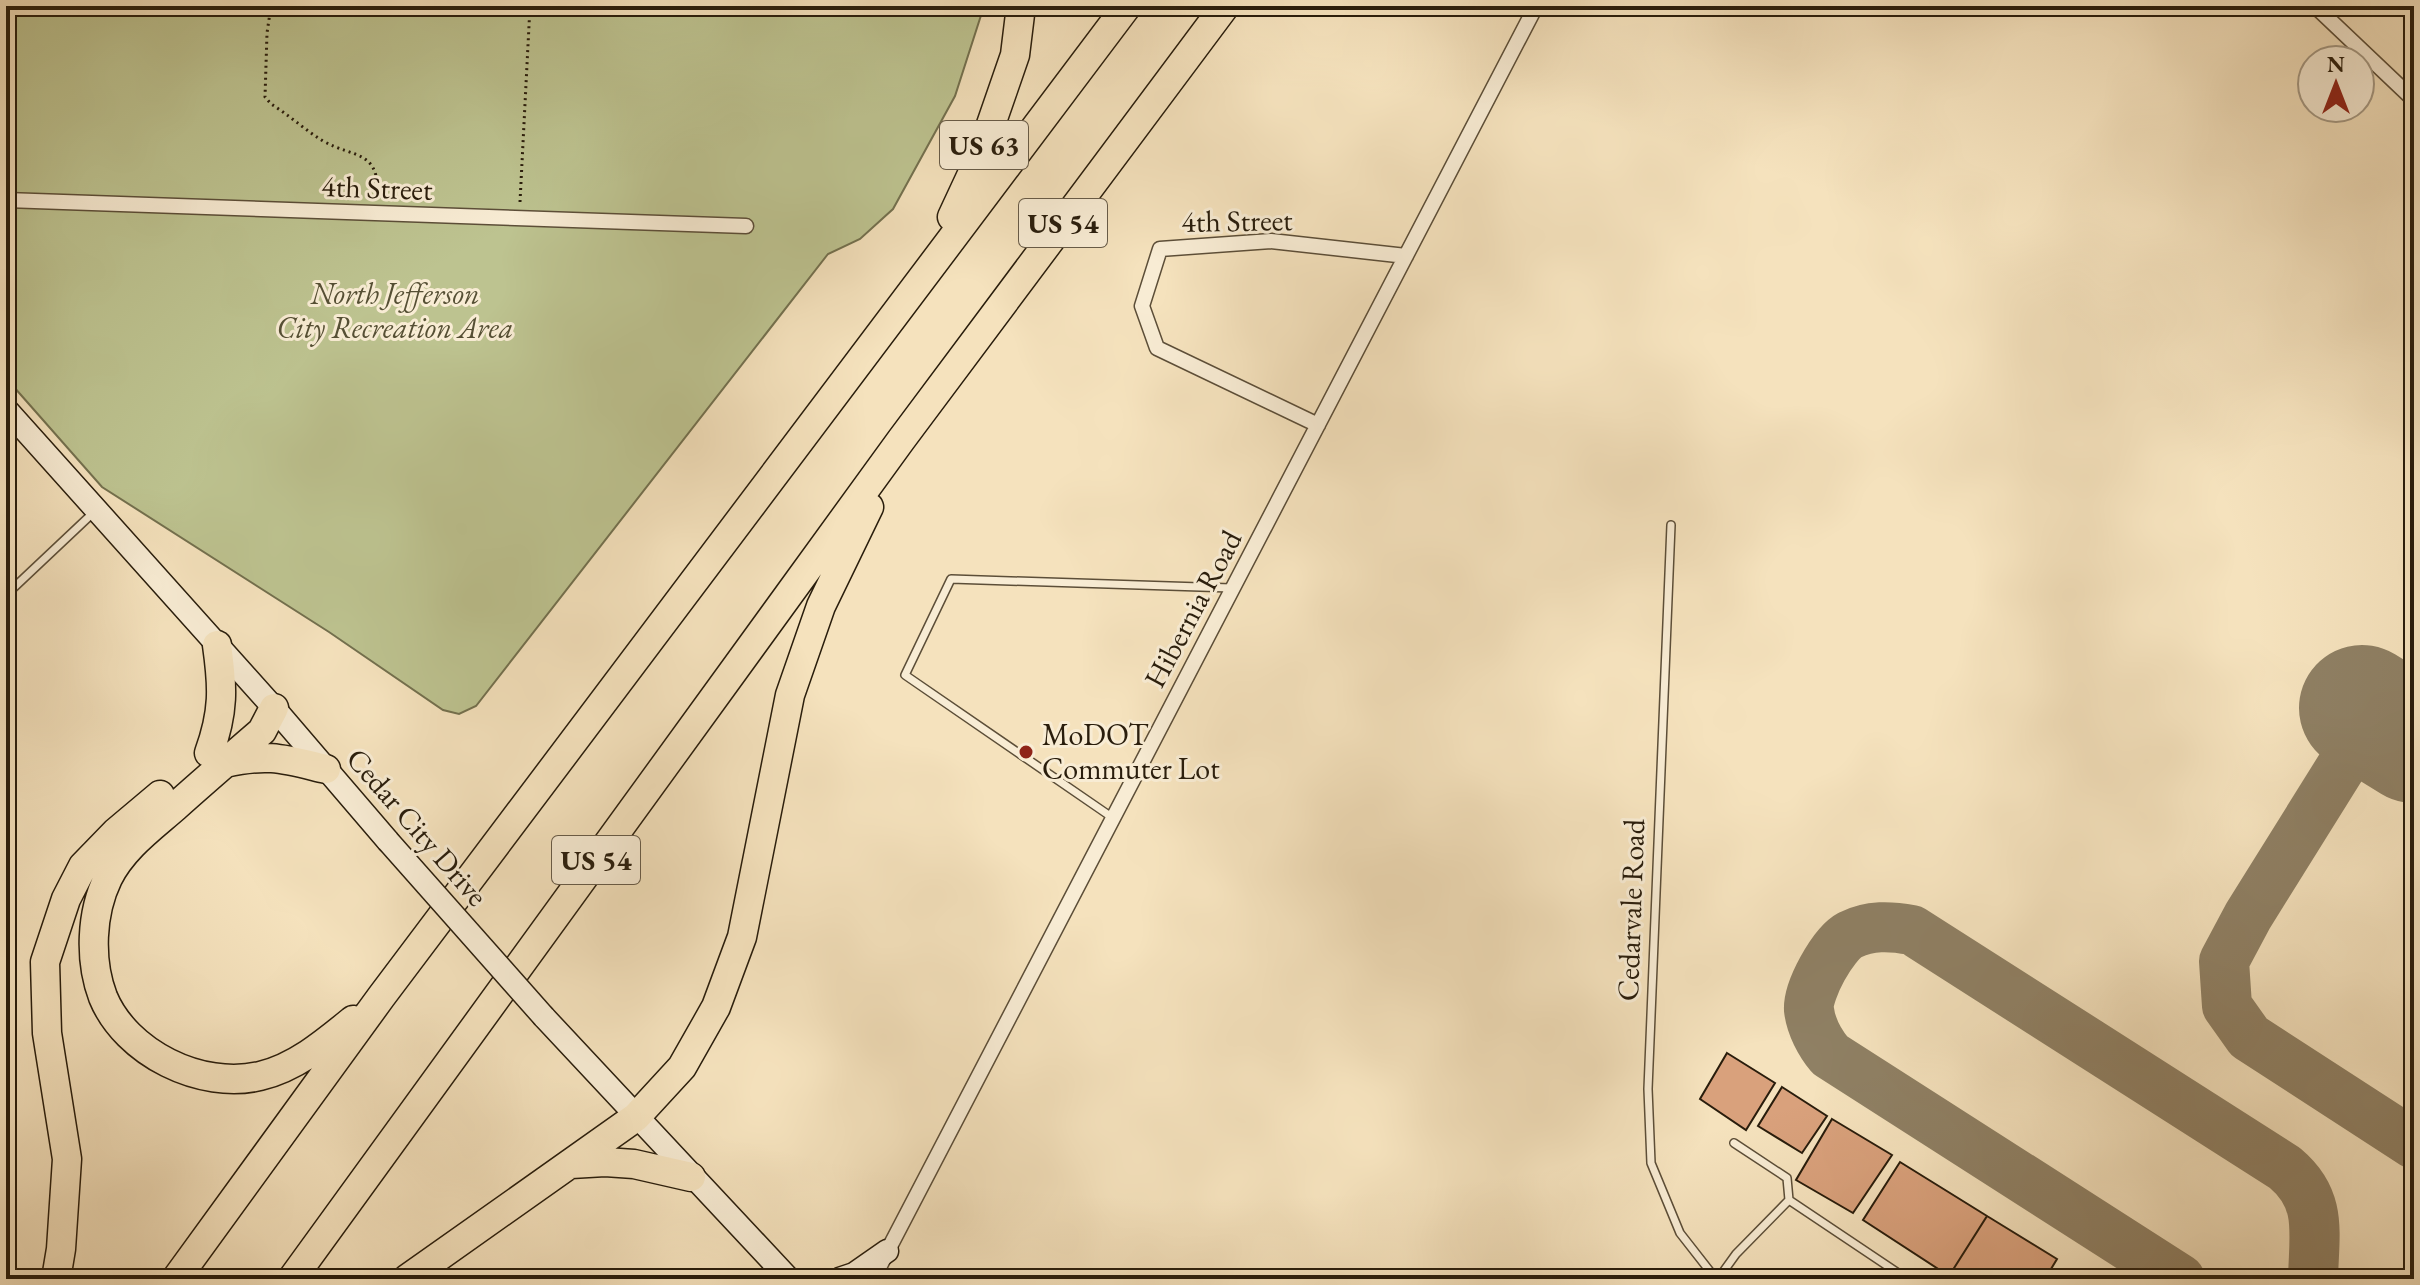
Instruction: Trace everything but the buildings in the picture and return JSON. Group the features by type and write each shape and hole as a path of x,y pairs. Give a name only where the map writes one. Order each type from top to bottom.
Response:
{"highway":[{"name":"US 63","path":"923,275 979,159 1015,55 1021,6"},
{"name":"US 54","path":"176,1279 381,997 1127,6"},
{"name":"US 54","path":"292,1279 901,440 1225,6"},
{"path":"407,1279 636,1117 682,1067 716,1007 742,937 790,695 821,606 901,440"},
{"path":"217,645 223,684 217,758 130,847 109,877 97,910 94,946 103,997 117,1021 146,1048 182,1071 226,1079 259,1077 292,1064 326,1042 381,997"},
{"path":"56,1279 67,1159 47,1033 45,962 53,933 83,866 116,832 217,758 262,731 274,708"},
{"path":"217,758 279,758 326,769"},
{"path":"570,1164 634,1164 691,1177"}],"street":[{"name":"Hibernia Road","path":"873,1279 1536,6"},
{"path":"2315,6 2414,100"},
{"name":"4th Street","path":"6,200 746,226"},
{"name":"4th Street","path":"1318,425 1157,348 1142,306 1160,249 1271,241 1406,256"},
{"name":"Cedar City Drive","path":"6,409 274,708 544,1017 789,1279"},
{"path":"839,1279 854,1274 887,1251"}],"lane":[{"path":"6,595 96,510"},
{"name":"Cedarvale Road","path":"1671,525 1648,1073 1651,1163 1680,1233 1717,1279"},
{"path":"1113,818 905,675 951,579 1234,588"},
{"path":"1717,1279 1736,1254 1789,1200 1787,1178 1734,1143"},
{"path":"1789,1200 1907,1279"}],"path":[{"path":"265,6 269,16"},
{"path":"271,6 265,97 326,142 363,155 371,163 378,182 377,214"},
{"path":"519,219 530,6"}],"green space":[{"name":"North Jefferson City Recreation Area","path":"6,6 984,6 955,96 893,209 860,239 828,254 476,706 459,714 443,710 329,632 102,487 6,378"}],"taxiway":[{"path":"2374,714 2248,916 2224,961 2227,1006 2249,1037 2414,1144"},
{"path":"2180,1279 1830,1055 1814,1028 1809,1002 1822,969 1843,940 1873,928 1912,930 2285,1168 2306,1192 2311,1205 2315,1232 2313,1279"}],"runway":[{"path":"2362,708 2414,740"}],"place":[{"name":"MoDOT Commuter Lot","path":"1026,752"}]}
